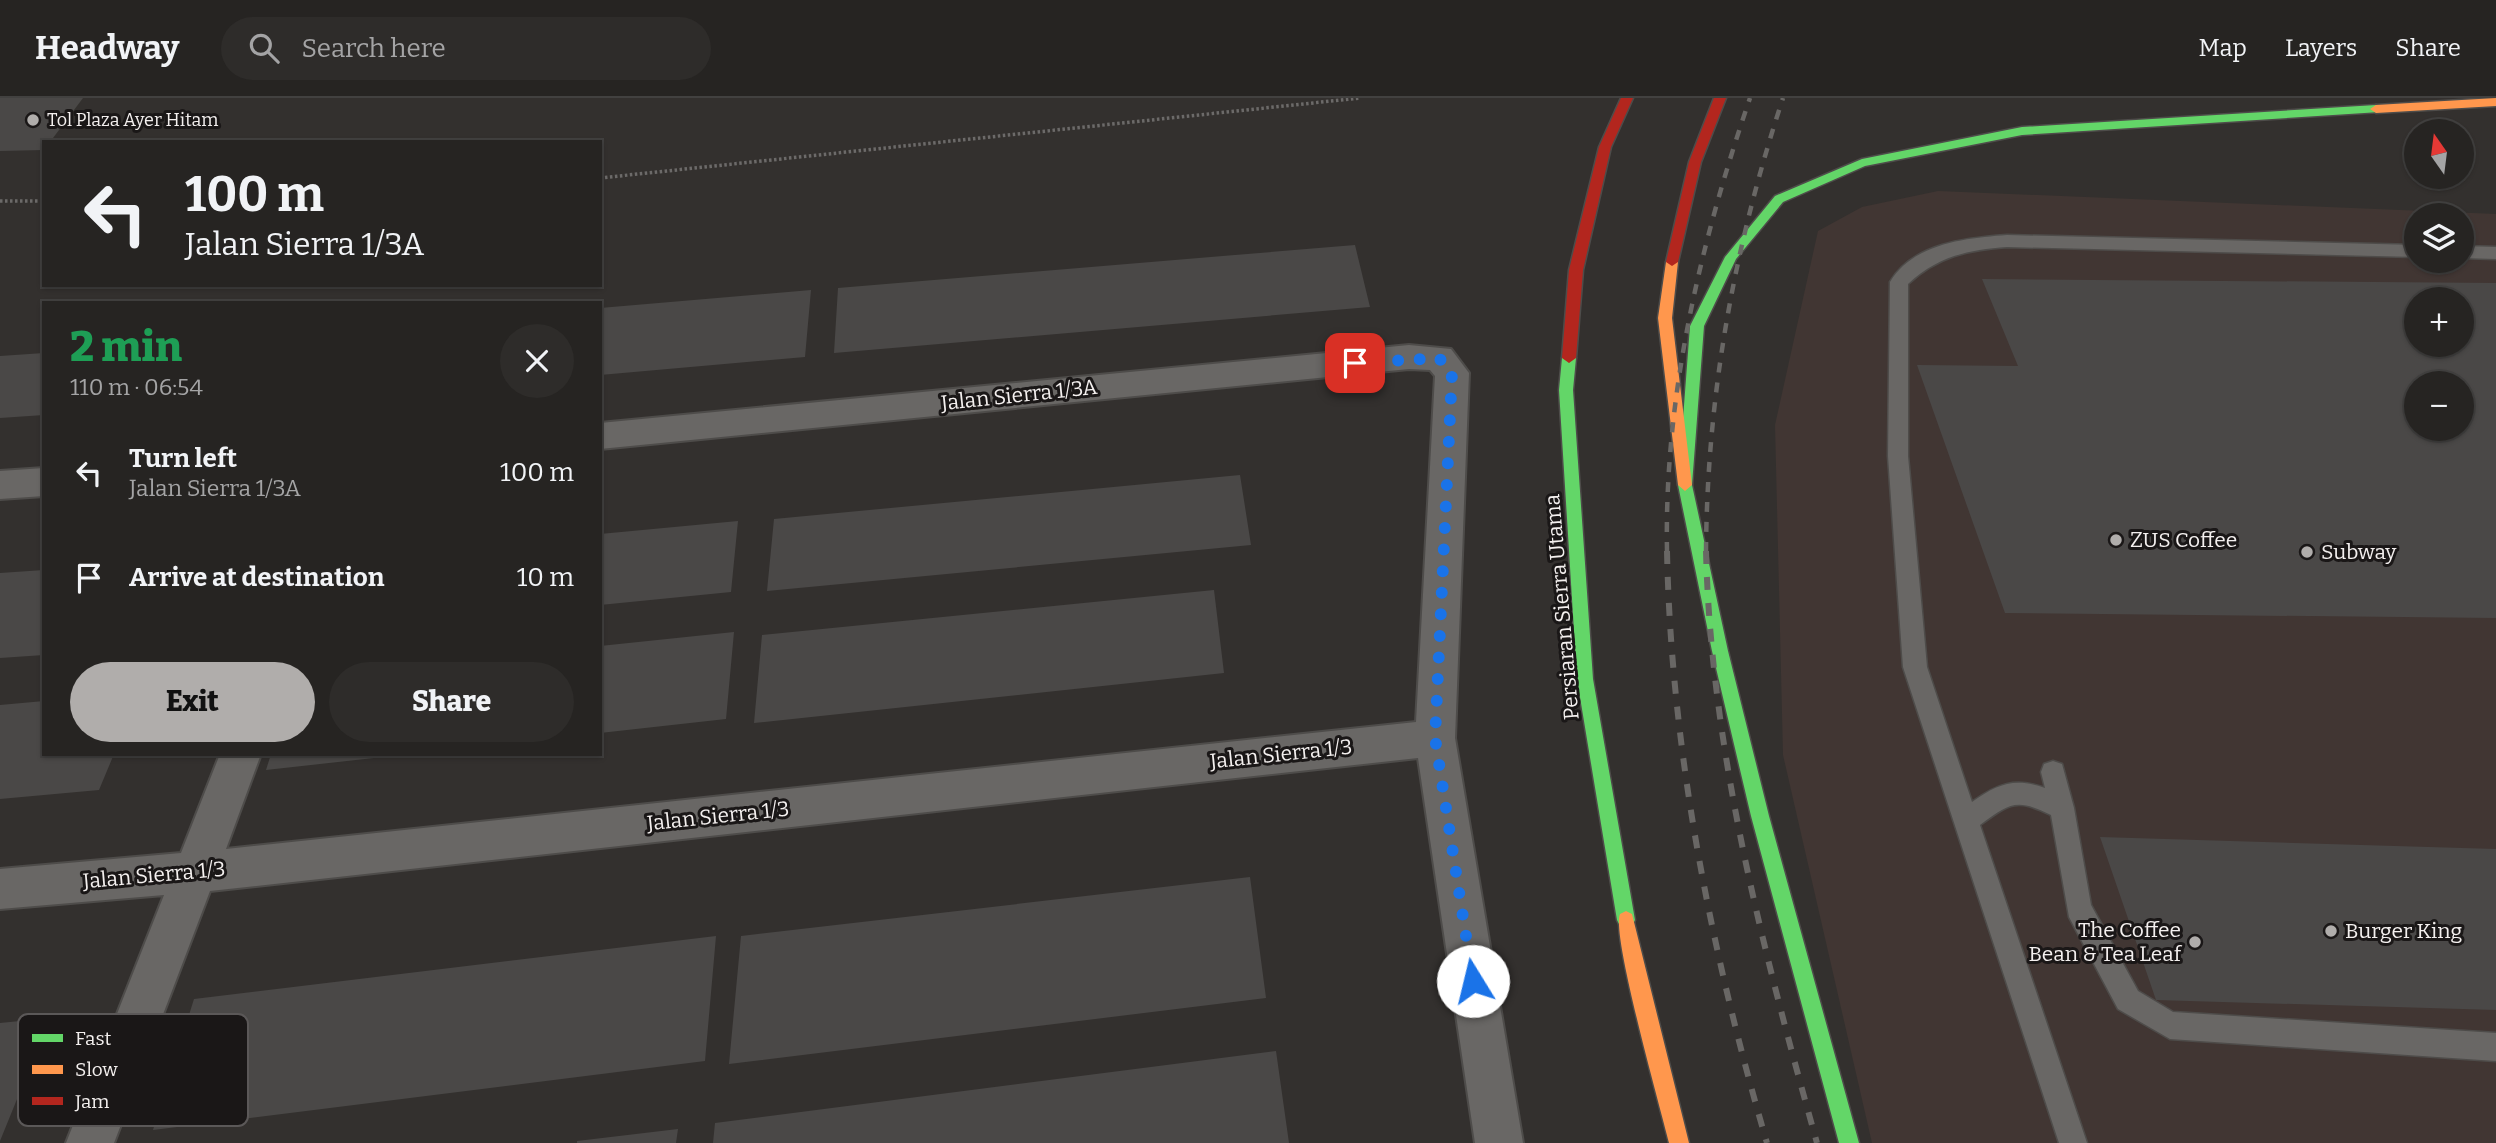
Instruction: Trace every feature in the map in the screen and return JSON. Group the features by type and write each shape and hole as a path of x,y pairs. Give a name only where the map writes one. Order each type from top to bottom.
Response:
{"main road":[{"name":"Persiaran Sierra Utama","path":"1627,98 1605,147 1576,270 1566,390 1585,679 1632,957 1679,1143"},
{"path":"1720,98 1695,162 1675,241 1665,318 1685,485 1710,618 1775,879 1849,1143"},
{"path":"1685,485 1697,326 1731,257 1779,199 1863,163 2022,131 2496,102"}],"street":[{"name":"Jalan Sierra 1/3A","path":"602,436 1409,357 1439,358 1452,373 1435,738"},
{"path":"0,485 42,482"},
{"name":"Jalan Sierra 1/3","path":"0,889 196,872 1435,738"},
{"path":"1435,738 1499,1143"},
{"path":"140,1014 240,756"},
{"path":"90,1143 97,1126"}],"lane":[{"path":"2073,1143 1914,667 1898,456 1899,282 1915,265 1942,249 1996,241 2404,251"},
{"path":"2474,252 2496,253"},
{"path":"2053,772 2062,808 2078,908 2128,1000 2170,1025 2496,1047"},
{"path":"1966,821 2004,793 2027,790 2062,808"}],"path":[{"path":"602,178 1360,98"},
{"path":"0,201 42,201"}],"shaded area":[{"path":"1938,191 2404,210 2404,273 2474,273 2474,213 2496,214 2496,1143 1872,1143 1783,755 1775,425 1818,231 1862,207"}],"building":[{"name":"Tol Plaza Ayer Hitam","path":"0,98 83,98 52,140 42,140 42,150 0,151"},
{"path":"1355,245 1370,307 834,353 838,288"},
{"path":"1982,279 2496,283 2496,618 2005,613 1917,365 2018,366"},
{"path":"811,290 805,357 602,375 602,308"},
{"path":"42,353 42,415 0,418 0,356"},
{"path":"1240,475 1251,545 767,591 774,519"},
{"path":"738,521 731,592 602,605 602,534"},
{"path":"42,570 42,655 0,658 0,573"},
{"path":"1214,590 1224,673 754,723 762,635"},
{"path":"734,632 726,719 602,733 602,646"},
{"path":"42,701 42,756 113,756 99,790 0,799 0,705"},
{"path":"270,756 392,756 266,770"},
{"path":"2100,837 2496,849 2496,1010 2156,1000"},
{"path":"1250,877 1266,998 729,1064 741,936"},
{"path":"716,936 705,1061 248,1118 248,1014 189,1014 194,999"},
{"path":"18,1021 18,1097 0,1141 0,1023"},
{"path":"1276,1051 1289,1143 713,1143 715,1123"},
{"path":"154,1126 185,1126 153,1130"},
{"path":"678,1129 676,1143 577,1143 577,1141"}],"railway":[{"path":"1667,551 1672,436 1689,322 1716,209 1750,98"},
{"path":"1706,551 1712,436 1726,322 1750,210 1783,98"},
{"path":"1667,551 1676,701 1697,850 1728,998 1767,1143"},
{"path":"1706,551 1710,626 1729,776 1759,924 1817,1143"}],"traffic: fast":[{"path":"1685,485 1697,326 1731,257 1779,199 1862,163 2022,131 2376,109"},
{"path":"1569,358 1566,390 1585,679 1626,920"},
{"path":"1685,485 1739,733 1849,1143"}],"traffic: slow":[{"path":"2376,109 2496,102"},
{"path":"1672,262 1665,318 1685,485"},
{"path":"1626,920 1632,957 1679,1143"}],"traffic: jam":[{"path":"1569,358 1576,270 1605,147 1627,98"},
{"path":"1672,262 1695,162 1720,98"}],"place":[{"name":"Tol Plaza Ayer Hitam","path":"33,120"},
{"name":"ZUS Coffee","path":"2116,540"},
{"name":"Subway","path":"2307,552"},
{"name":"Burger King","path":"2331,931"},
{"name":"The Coffee Bean & Tea Leaf","path":"2195,942"}],"route":[{"path":"1355,363 1409,357 1439,358 1452,373 1435,738 1473,981"}]}
